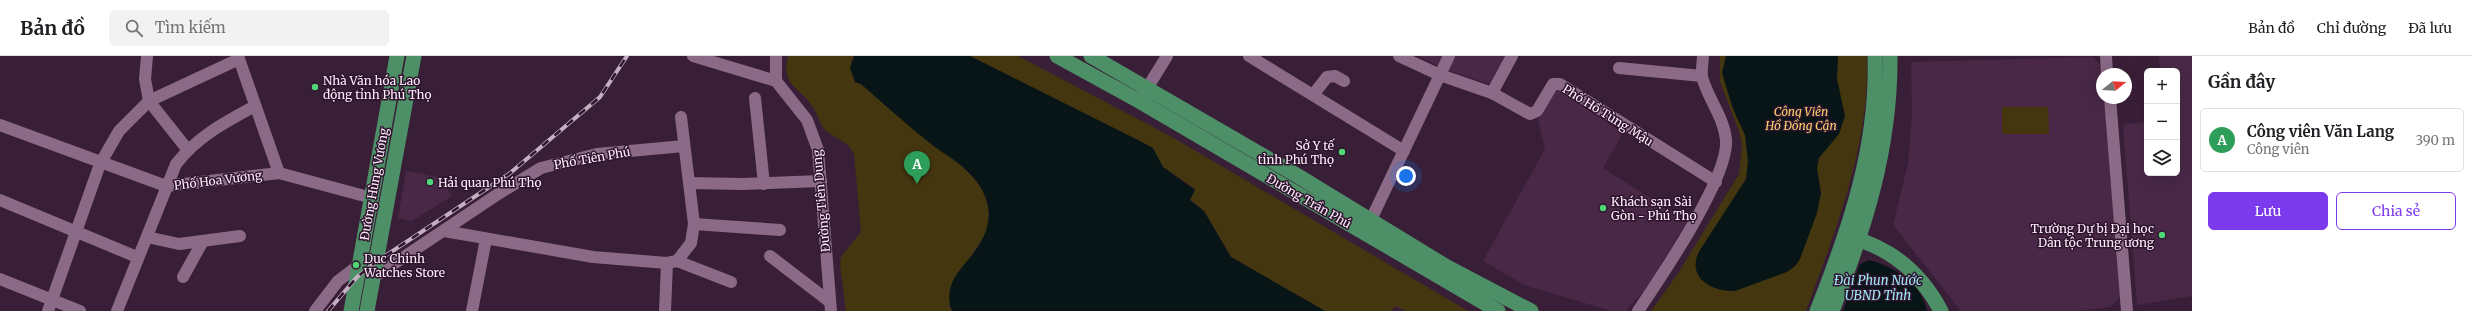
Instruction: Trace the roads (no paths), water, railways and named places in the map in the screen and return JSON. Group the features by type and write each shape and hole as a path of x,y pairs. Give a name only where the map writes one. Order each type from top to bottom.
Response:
{"main road":[{"name":"Đường Hùng Vương","path":"350,311 397,56"},
{"name":"Đường Hùng Vương","path":"367,311 414,56"},
{"name":"Đường Trần Phú","path":"1057,56 1368,227 1528,310"},
{"name":"Đường Trần Phú","path":"1091,56 1148,87 1498,311"},
{"path":"1817,311 1853,238 1870,142 1876,98 1875,56"},
{"path":"1832,311 1853,238 1875,181 1886,129 1890,98 1890,56"},
{"path":"1853,238 1881,248 1903,263 1923,283 1940,311"}],"street":[{"path":"147,56 145,79 149,101 187,149"},
{"path":"693,56 776,81 776,56"},
{"path":"1139,101 1167,56"},
{"path":"1249,56 1404,151"},
{"name":"Phố Hồ Tùng Mậu","path":"1399,56 1440,75 1492,93 1530,114 1537,111 1553,84 1560,84 1716,182"},
{"path":"1368,227 1449,56"},
{"path":"1492,93 1512,56"},
{"path":"1638,311 1680,245 1716,182 1726,152 1726,138 1722,121 1702,76 1703,56"},
{"path":"2106,56 2107,68"},
{"path":"48,311 78,231 100,164 120,131 149,101 238,57 279,172"},
{"path":"1619,68 1702,76"},
{"path":"1313,95 1327,77 1335,76 1344,81"},
{"name":"Đường Tiên Dung","path":"776,81 806,120 818,150 831,307"},
{"path":"755,98 756,128 764,184"},
{"path":"2110,104 2127,311"},
{"path":"117,311 137,257 147,237 176,164 187,149 225,122 255,106"},
{"path":"665,311 672,262 691,243 694,224 681,117"},
{"name":"Phố Hoa Vương","path":"0,125 100,164 166,186 279,172 372,198"},
{"name":"Phố Tiên Phú","path":"374,277 498,194 541,168 598,154 684,146"},
{"path":"689,183 764,184 821,181"},
{"path":"0,200 78,231 137,257"},
{"path":"694,224 780,230"},
{"path":"444,231 593,257 672,262 731,282"},
{"path":"147,237 179,244 240,236"},
{"path":"472,311 486,239"},
{"path":"183,277 203,241"},
{"path":"770,256 831,307"},
{"path":"315,311 338,281 359,265"},
{"path":"0,279 80,311"}],"water":[{"path":"854,56 970,56 1153,148 1163,167 1195,190 1190,200 1204,211 1231,257 1325,311 952,311 949,296 950,289 955,277 977,248 984,236 988,224 989,212 987,200 982,189 974,178 963,167 922,137 861,84 855,82 850,68"},
{"name":"Công Viên Hồ Đồng Cận","path":"1726,56 1838,56 1837,79 1845,116 1839,134 1819,158 1817,168 1821,193 1817,213 1800,259 1795,266 1787,272 1735,291 1726,291 1709,286 1698,275 1696,268 1696,260 1700,250 1746,179 1748,161 1745,135 1733,109 1722,73"},
{"name":"Đài Phun Nước UBND Tỉnh","path":"1869,260 1888,267 1913,284 1924,301 1927,311 1843,311 1860,264"}],"railway":[{"path":"328,311 357,277 376,262 509,174 600,97 627,56"}],"place":[{"name":"Nhà Văn hóa Lao động tỉnh Phú Thọ","path":"315,87"},
{"name":"Sở Y tế tỉnh Phú Thọ","path":"1342,152"},
{"name":"Hải quan Phú Thọ","path":"430,182"},
{"name":"Công viên Văn Lang","path":"917,184"},
{"name":"Khách sạn Sài Gòn - Phú Thọ","path":"1603,208"},
{"name":"Trường Dự bị Đại học Dân tộc Trung ương","path":"2162,235"},
{"name":"Duc Chinh Watches Store","path":"356,265"}]}
